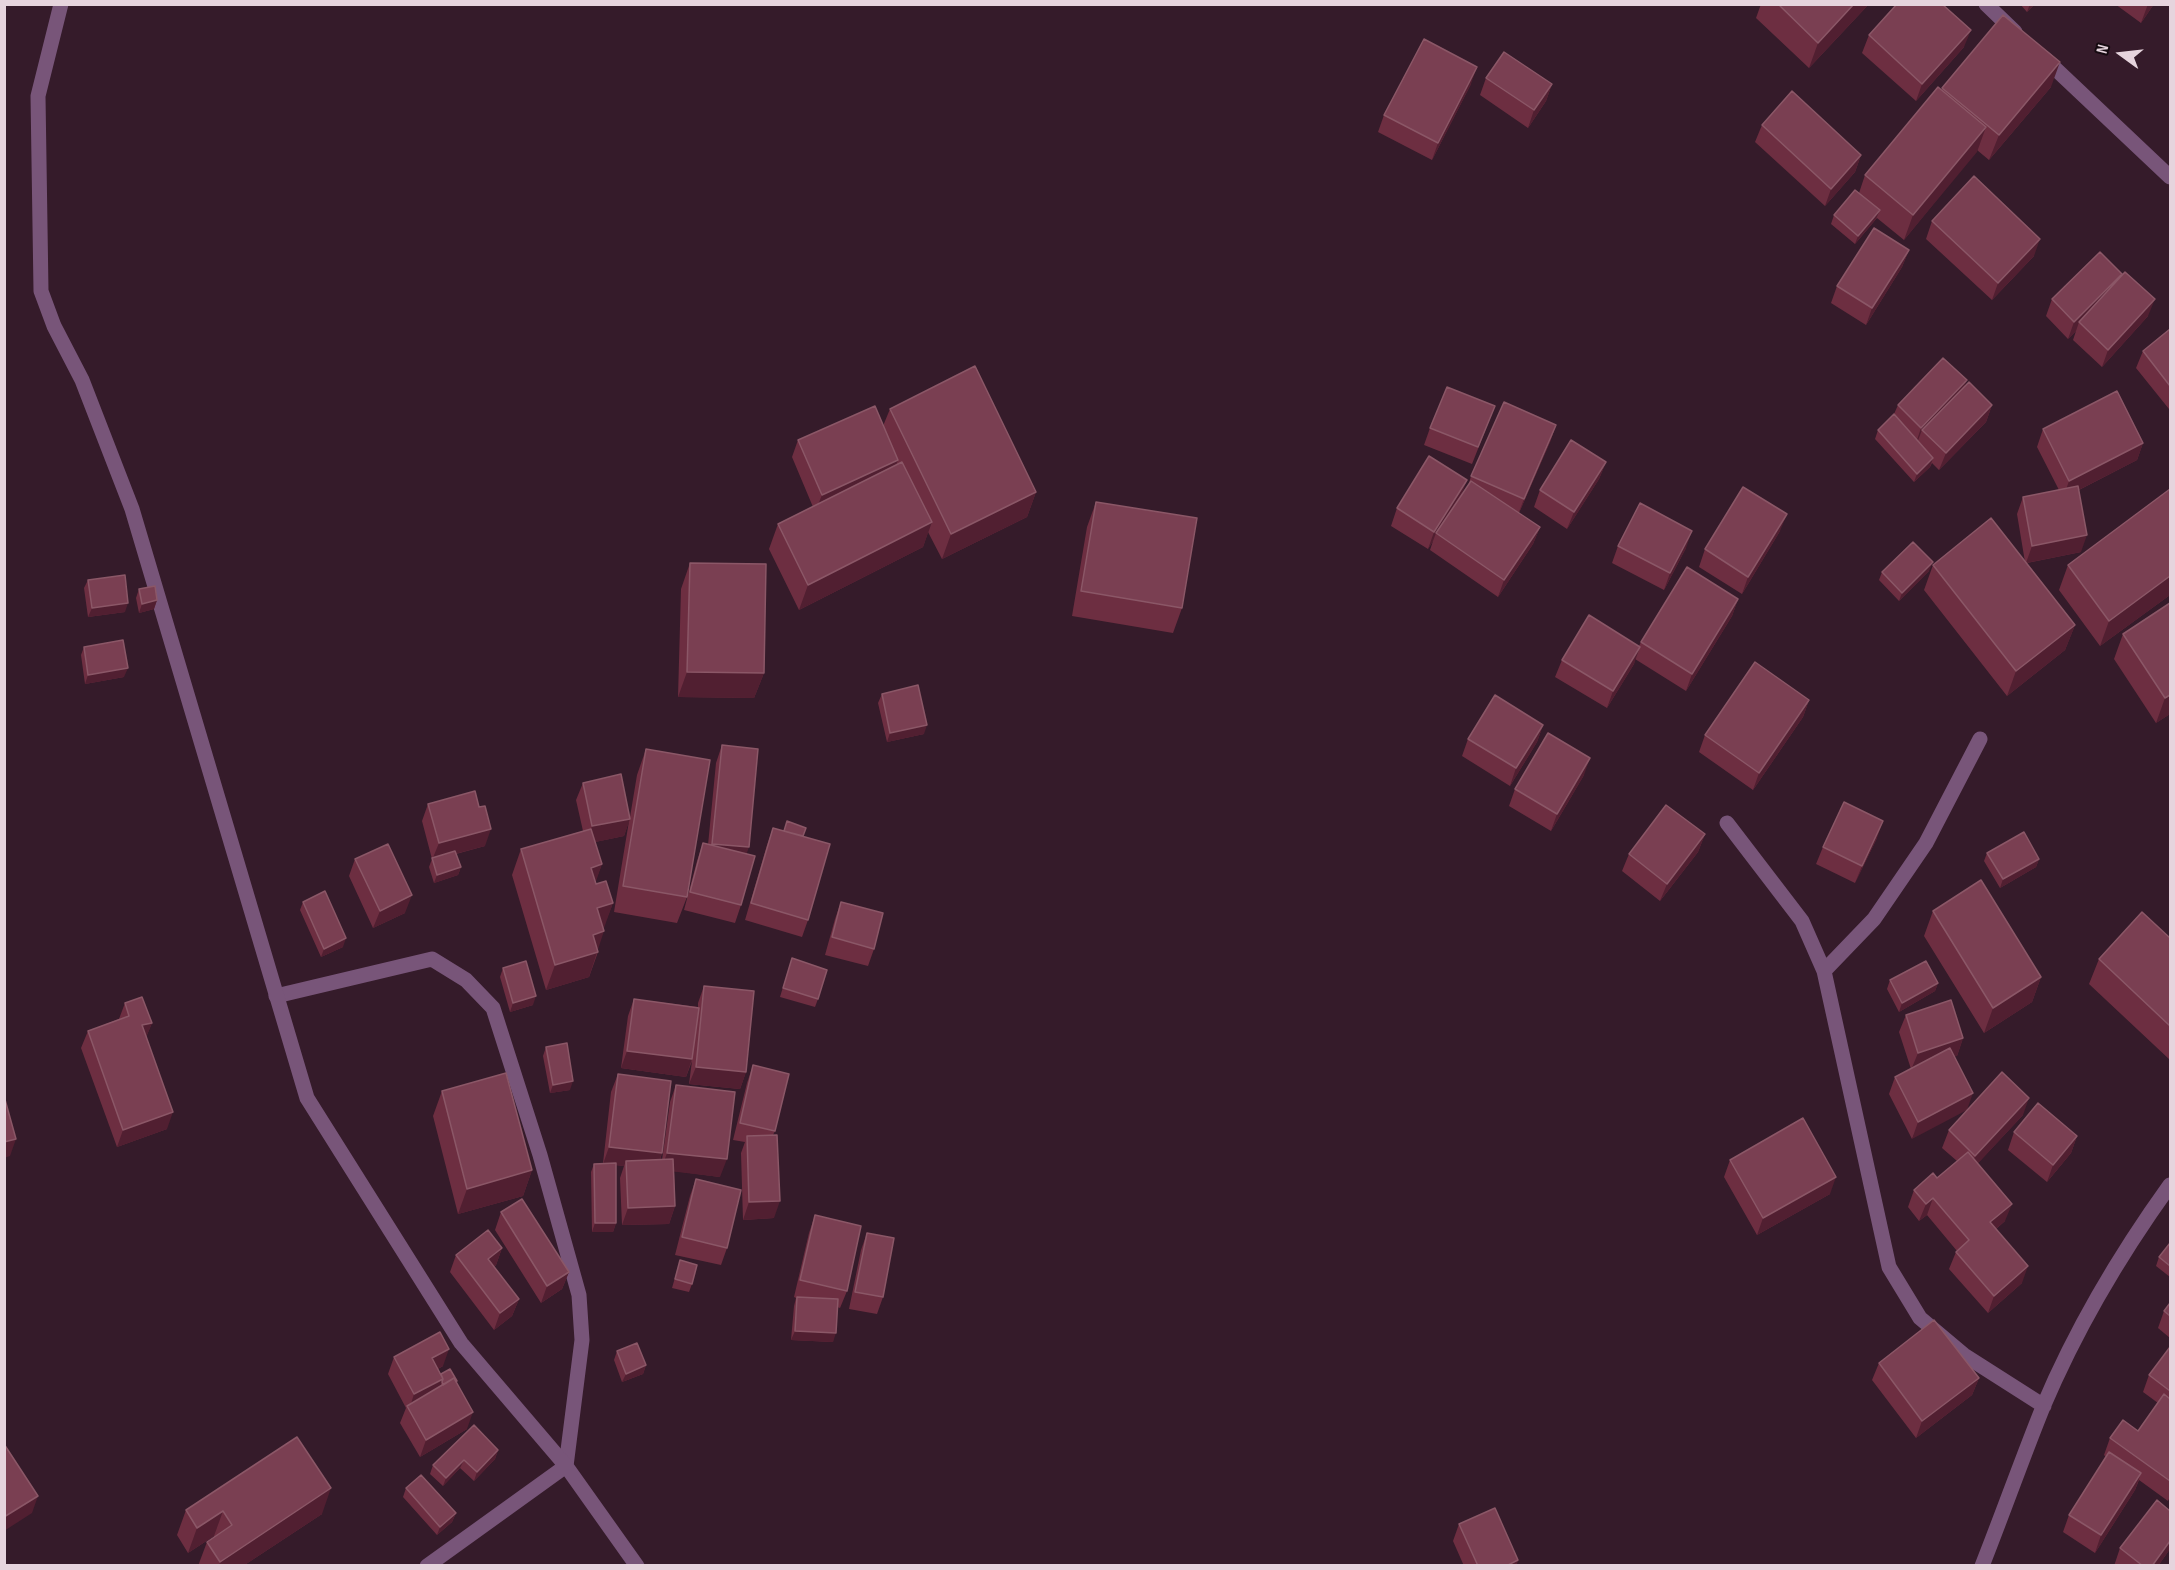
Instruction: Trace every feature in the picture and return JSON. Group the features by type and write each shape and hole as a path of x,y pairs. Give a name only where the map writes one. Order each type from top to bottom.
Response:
{"street":[{"path":"61,4 39,96 41,291 54,326 82,380 132,509 307,1098 461,1343 566,1466 637,1566"},
{"path":"1986,4 2170,177"},
{"path":"1824,971 1874,919 1920,853 1980,739"},
{"path":"1727,824 1802,921 1824,971 1889,1267 1920,1318 1964,1355 2044,1406"},
{"path":"276,996 432,959 466,980 493,1008 540,1155 579,1295 582,1340 566,1466 427,1566"},
{"path":"1982,1566 2044,1406 2092,1309 2140,1227 2170,1185"}],"building":[{"path":"1778,4 1854,4 1818,43"},
{"path":"1897,4 1942,4 1971,30 1922,84 1869,35"},
{"path":"2003,15 2060,62 1999,135 1942,88"},
{"path":"1424,39 1477,67 1438,143 1384,115"},
{"path":"1504,52 1552,84 1534,110 1486,78"},
{"path":"1938,87 1986,127 1913,215 1865,175"},
{"path":"1792,91 1861,155 1831,189 1762,125"},
{"path":"1974,176 2040,239 1998,283 1932,221"},
{"path":"1855,190 1880,210 1858,236 1834,215"},
{"path":"1874,228 1909,250 1872,308 1837,286"},
{"path":"2100,252 2122,274 2074,322 2052,299"},
{"path":"2125,272 2155,299 2108,350 2079,322"},
{"path":"2170,329 2170,386 2143,351"},
{"path":"1943,358 1967,380 1921,428 1898,405"},
{"path":"975,366 1036,492 951,534 890,409"},
{"path":"1969,382 1992,405 1946,453 1922,430"},
{"path":"1447,387 1495,406 1478,447 1430,428"},
{"path":"2117,391 2143,443 2069,481 2043,429"},
{"path":"1504,402 1556,425 1524,499 1471,476"},
{"path":"875,406 898,460 822,495 798,440"},
{"path":"1894,414 1933,458 1917,474 1878,430"},
{"path":"1571,440 1606,462 1574,512 1540,490"},
{"path":"1429,456 1467,480 1434,532 1397,508"},
{"path":"902,462 932,522 808,585 778,524"},
{"path":"1471,481 1540,527 1504,580 1436,533"},
{"path":"2078,486 2087,535 2032,546 2023,497"},
{"path":"1743,487 1787,514 1748,577 1705,549"},
{"path":"2170,489 2170,576 2109,621 2068,565"},
{"path":"1096,502 1197,518 1182,608 1081,591"},
{"path":"1640,503 1692,531 1670,573 1618,546"},
{"path":"1991,518 2075,625 2016,671 1933,565"},
{"path":"1913,542 1933,562 1902,593 1882,572"},
{"path":"690,563 766,564 764,673 687,672"},
{"path":"1687,567 1738,599 1692,674 1641,642"},
{"path":"125,575 128,603 92,608 88,580"},
{"path":"155,586 157,600 142,604 139,589"},
{"path":"2170,603 2170,695 2165,698 2123,634"},
{"path":"1589,615 1640,647 1613,691 1562,660"},
{"path":"123,640 128,668 88,675 84,647"},
{"path":"1755,662 1809,700 1759,773 1705,735"},
{"path":"918,685 927,725 890,733 882,694"},
{"path":"1495,695 1543,725 1516,768 1468,739"},
{"path":"1548,733 1590,758 1557,814 1515,789"},
{"path":"722,745 758,749 749,847 712,844"},
{"path":"646,749 710,760 687,897 623,886"},
{"path":"621,774 630,819 592,826 583,783"},
{"path":"475,791 479,807 485,806 491,829 439,843 428,804"},
{"path":"1844,802 1883,821 1862,866 1823,847"},
{"path":"1666,805 1705,834 1667,884 1629,854"},
{"path":"787,821 806,828 803,836 784,831"},
{"path":"773,828 830,844 808,920 751,903"},
{"path":"591,829 602,864 591,868 596,884 606,881 613,903 597,908 604,931 593,935 598,952 555,965 521,849"},
{"path":"2024,832 2039,859 2003,879 1987,853"},
{"path":"703,843 755,856 741,905 690,892"},
{"path":"388,844 412,895 380,911 355,859"},
{"path":"455,851 461,867 437,875 432,858"},
{"path":"1981,880 2041,977 1993,1008 1933,911"},
{"path":"325,891 346,938 324,949 303,902"},
{"path":"841,902 883,913 874,949 832,937"},
{"path":"2142,912 2170,938 2170,1026 2099,959"},
{"path":"792,958 827,970 818,999 783,988"},
{"path":"526,961 536,996 513,1003 503,968"},
{"path":"1926,961 1938,983 1902,1003 1890,980"},
{"path":"704,986 754,991 746,1072 696,1067"},
{"path":"142,997 152,1023 142,1025 173,1112 123,1130 88,1031 129,1016 125,1003"},
{"path":"634,999 699,1008 692,1059 627,1051"},
{"path":"1951,1000 1963,1038 1918,1053 1906,1015"},
{"path":"567,1043 573,1081 553,1085 546,1047"},
{"path":"1950,1048 1973,1093 1918,1122 1895,1077"},
{"path":"753,1065 789,1074 775,1131 740,1123"},
{"path":"2002,1072 2029,1098 1975,1156 1949,1130"},
{"path":"506,1073 532,1170 467,1189 442,1091"},
{"path":"618,1074 671,1081 662,1153 609,1147"},
{"path":"676,1085 735,1092 727,1159 667,1153"},
{"path":"4,1096 16,1139 4,1142"},
{"path":"2038,1103 2077,1136 2053,1165 2014,1132"},
{"path":"1803,1118 1836,1177 1763,1218 1730,1160"},
{"path":"777,1135 780,1201 749,1202 747,1136"},
{"path":"1968,1152 2012,1204 1990,1222 2028,1266 1994,1296 1956,1252 1969,1240 1933,1198 1926,1204 1914,1190 1933,1173 1937,1178"},
{"path":"673,1159 675,1206 628,1208 626,1161"},
{"path":"616,1163 616,1223 595,1223 594,1164"},
{"path":"696,1179 741,1190 727,1248 682,1237"},
{"path":"522,1199 569,1272 547,1286 501,1212"},
{"path":"815,1215 861,1226 847,1291 800,1280"},
{"path":"488,1230 502,1248 488,1259 519,1299 500,1313 456,1255"},
{"path":"867,1233 894,1238 883,1297 855,1292"},
{"path":"2170,1243 2170,1266 2159,1257"},
{"path":"680,1260 697,1265 692,1284 675,1279"},
{"path":"797,1297 838,1299 836,1333 795,1331"},
{"path":"2170,1303 2170,1316 2164,1311"},
{"path":"1934,1320 1979,1378 1922,1421 1879,1363"},
{"path":"440,1332 449,1349 432,1358 443,1379 414,1394 394,1357"},
{"path":"637,1343 646,1365 626,1374 617,1351"},
{"path":"2170,1347 2170,1391 2149,1375"},
{"path":"450,1369 457,1381 454,1378 443,1385 441,1374"},
{"path":"454,1378 473,1412 426,1440 407,1406"},
{"path":"2164,1394 2170,1399 2170,1481 2110,1438 2123,1420 2138,1431"},
{"path":"474,1425 498,1450 477,1472 464,1460 446,1478 433,1465"},
{"path":"297,1437 331,1488 220,1562 207,1542 232,1525 223,1511 197,1528 186,1510"},
{"path":"4,1444 38,1496 4,1517"},
{"path":"2109,1452 2141,1473 2101,1535 2069,1515"},
{"path":"421,1475 456,1513 440,1527 406,1488"},
{"path":"2157,1500 2170,1511 2170,1541 2152,1566 2143,1566 2120,1548"},
{"path":"1495,1508 1518,1560 1506,1566 1478,1566 1459,1524"}]}
